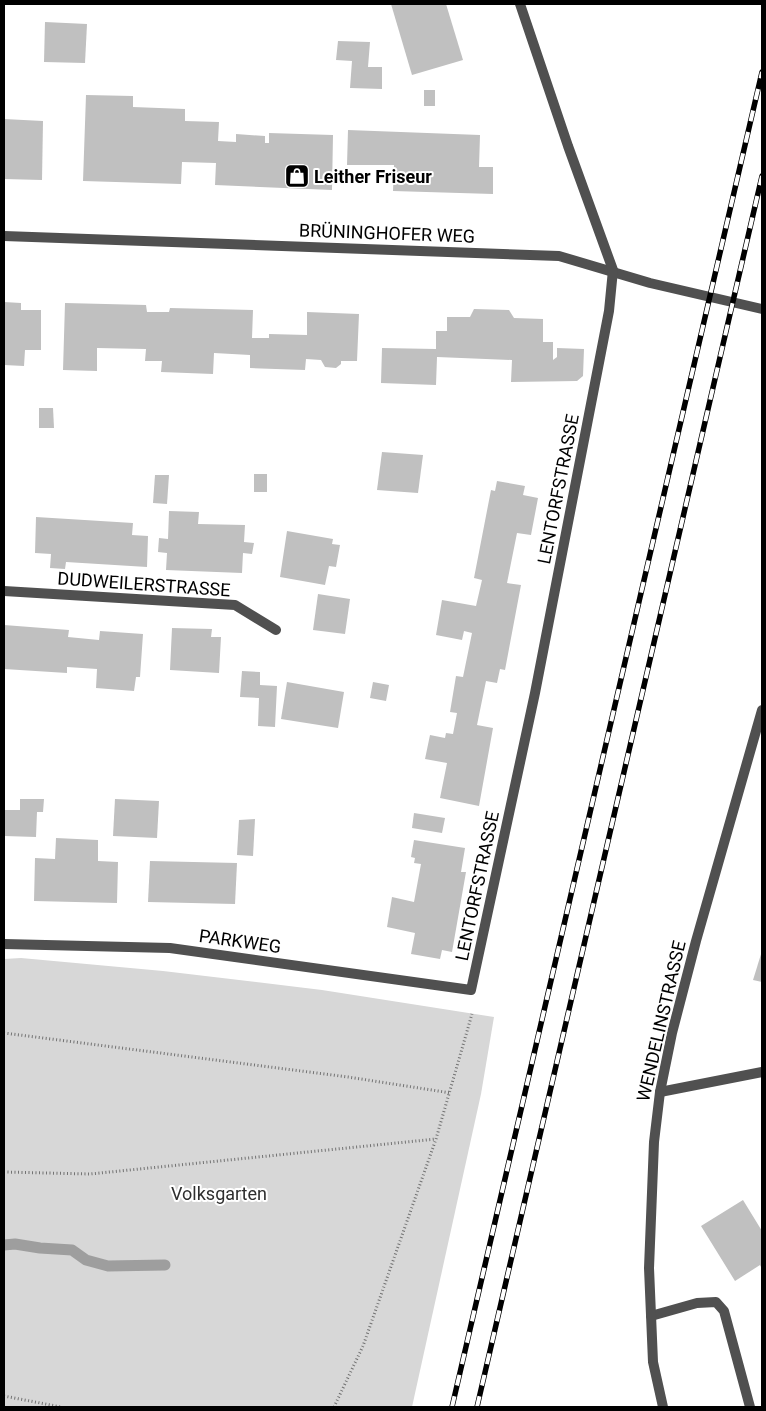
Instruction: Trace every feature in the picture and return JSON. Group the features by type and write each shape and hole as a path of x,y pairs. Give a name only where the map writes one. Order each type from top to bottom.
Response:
{"street":[{"name":"LENTORFSTRASSE","path":"471,990 538,674 609,310 613,270 568,146 520,4"},
{"name":"BRÜNINGHOFER WEG","path":"4,236 559,256 650,282 762,309"},
{"name":"DUDWEILERSTRASSE","path":"4,591 235,605 276,630"},
{"name":"WENDELINSTRASSE","path":"663,1407 654,1362 649,1268 654,1142 660,1092 672,1032 696,941 762,710"},
{"name":"PARKWEG","path":"4,944 170,948 471,990"},
{"path":"660,1092 762,1072"},
{"path":"652,1316 698,1303 716,1302 724,1311 750,1407"}],"path":[{"path":"334,1407 363,1346 436,1139 472,1013 471,990"},
{"path":"4,1033 348,1077 450,1093"},
{"path":"4,1172 98,1173 436,1139"},
{"path":"4,1396 61,1407"}],"green space":[{"name":"Volksgarten","path":"21,958 163,971 322,990 494,1017 481,1094 412,1407 4,1407 4,959"}],"building":[{"path":"391,4 446,4 463,60 412,75"},
{"path":"45,22 87,24 85,63 44,62"},
{"path":"338,41 370,42 368,67 382,67 382,89 350,88 352,61 336,60"},
{"path":"424,90 435,90 435,106 424,106"},
{"path":"86,95 133,96 133,107 185,109 185,121 219,122 218,141 236,142 236,134 265,136 265,143 269,143 269,133 333,135 332,190 215,185 216,163 182,162 181,184 83,181"},
{"path":"4,119 43,121 42,180 4,179"},
{"path":"348,130 480,135 479,167 493,167 493,194 393,191 394,165 347,165"},
{"path":"4,302 21,303 21,310 41,310 41,350 25,350 24,366 4,365"},
{"path":"65,303 146,305 147,312 169,312 170,308 253,310 252,338 269,338 269,334 307,335 307,312 359,314 357,361 341,361 341,364 336,368 325,367 321,360 306,359 305,370 250,368 250,355 214,353 213,374 161,372 162,361 145,361 146,349 97,348 97,371 63,370"},
{"path":"474,309 509,310 514,318 543,319 543,342 553,342 553,360 557,357 557,348 584,349 583,376 577,381 511,382 512,360 437,357 436,385 381,383 382,348 436,349 436,331 447,331 447,317 470,317"},
{"path":"39,408 53,408 54,428 39,428"},
{"path":"382,452 423,455 418,493 377,490"},
{"path":"254,474 267,474 267,492 254,492"},
{"path":"155,475 169,475 167,504 153,503"},
{"path":"497,481 525,486 523,495 538,498 531,535 517,533 507,583 521,585 505,670 500,669 497,683 486,681 477,725 493,728 479,806 440,798 447,763 425,759 430,735 445,738 446,733 453,734 457,713 450,712 456,676 463,677 472,633 464,631 462,640 436,635 442,600 476,606 482,580 474,578 491,490 495,491"},
{"path":"169,511 199,512 198,524 245,525 244,542 254,543 252,554 243,553 242,573 166,570 167,553 158,552 159,538 168,539"},
{"path":"36,517 133,523 132,535 148,536 147,567 66,562 65,569 50,568 51,554 35,553"},
{"path":"287,531 333,539 332,544 340,545 336,567 329,566 325,585 280,577"},
{"path":"318,594 350,599 345,634 313,630"},
{"path":"4,625 69,630 68,637 99,640 100,631 143,634 140,677 136,677 134,691 96,688 97,669 67,667 67,673 4,669"},
{"path":"172,628 212,629 211,637 221,637 219,673 170,670"},
{"path":"242,671 260,672 260,685 277,686 275,727 258,726 259,698 240,697"},
{"path":"287,682 344,692 338,728 281,719"},
{"path":"373,682 389,685 386,701 370,698"},
{"path":"20,799 44,799 43,812 37,812 36,837 4,836 4,810 20,810"},
{"path":"115,799 159,801 157,838 113,836"},
{"path":"414,813 445,818 442,833 412,828"},
{"path":"255,819 253,856 237,855 239,820"},
{"path":"56,838 98,840 98,861 118,862 117,903 34,901 35,858 55,859"},
{"path":"414,840 465,848 461,872 466,872 452,952 442,950 440,959 411,954 415,933 387,927 392,897 414,902 421,864 414,863 415,858 411,857"},
{"path":"150,861 237,863 235,904 148,902"},
{"path":"762,951 762,982 753,980"},
{"path":"743,1200 762,1231 762,1269 760,1265 735,1281 701,1226"}],"waterway":[{"path":"4,1245 15,1244 72,1250 86,1260 108,1266 165,1265"}],"railway":[{"path":"452,1407 762,72"},
{"path":"477,1407 762,176"}],"place":[{"name":"Leither Friseur","path":"297,176"}]}
